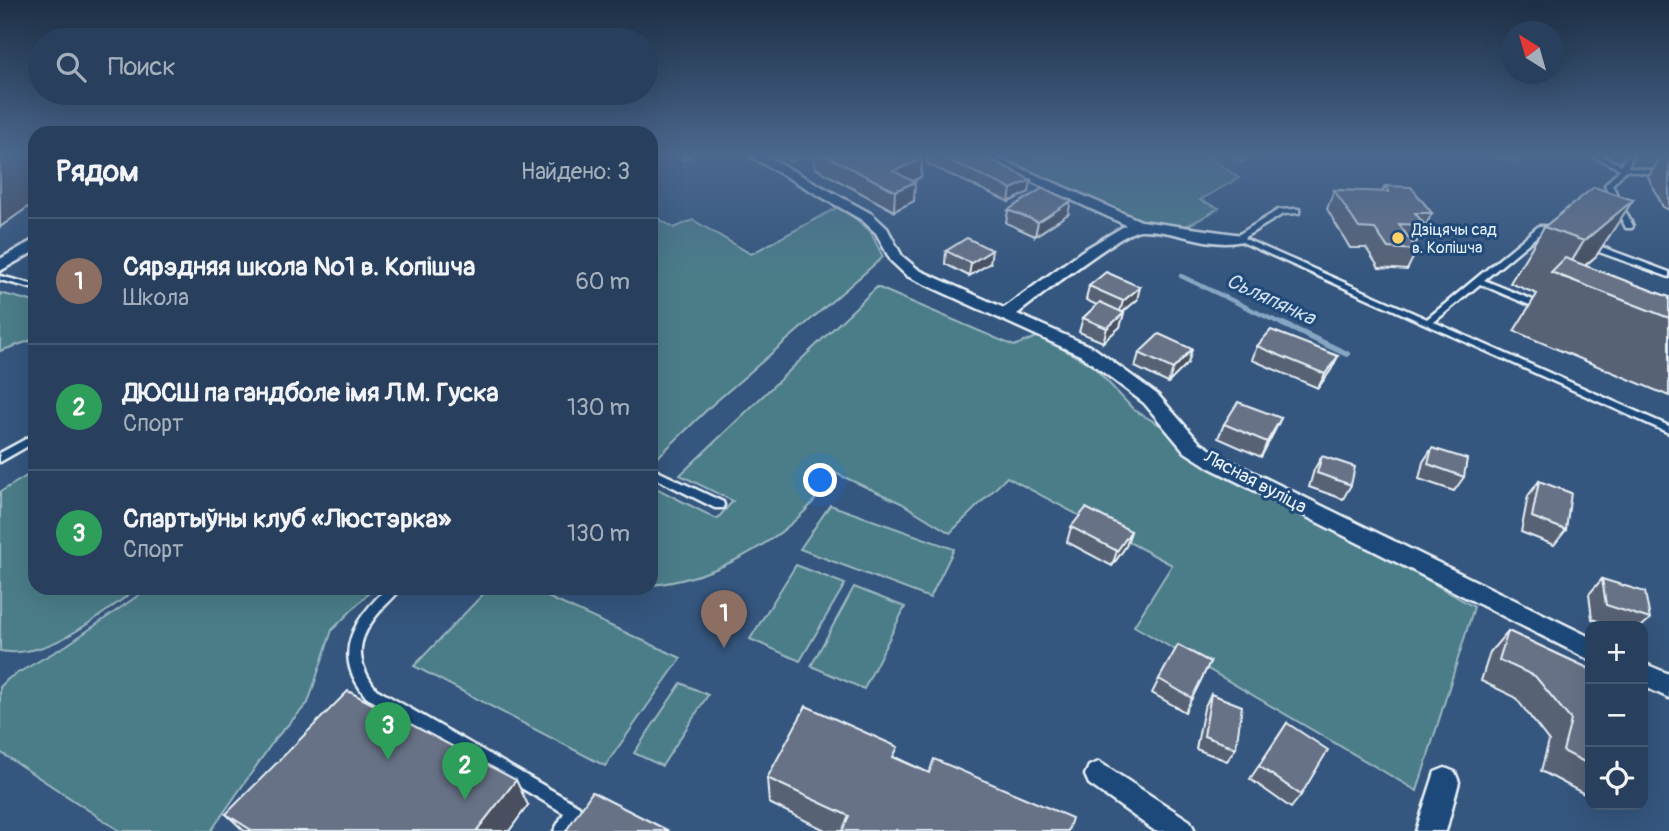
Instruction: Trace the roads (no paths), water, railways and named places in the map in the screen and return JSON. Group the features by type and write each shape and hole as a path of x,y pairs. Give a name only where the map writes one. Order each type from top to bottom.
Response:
{"street":[{"name":"Лясная вуліца","path":"825,195 867,218 882,231 896,258 913,273 1088,352 1151,398 1192,447 1217,463 1585,647"},
{"path":"1069,195 1137,225 1212,237 1237,238"},
{"path":"1005,314 1087,254 1137,225"},
{"path":"0,266 28,248"},
{"path":"1648,676 1669,687"},
{"path":"1099,775 1180,831"},
{"path":"1431,831 1445,782"}],"lane":[{"path":"1613,195 1629,226"},
{"path":"1237,238 1280,212 1296,212"},
{"path":"1428,323 1542,229 1567,237"},
{"path":"1237,238 1669,430"},
{"path":"1579,242 1669,275"},
{"path":"0,278 28,285"},
{"path":"1479,281 1555,313"},
{"path":"0,458 28,441"},
{"path":"658,475 719,505"},
{"path":"387,595 373,608 359,631 354,655 358,679 371,693 574,811 561,831"}],"waterway":[{"name":"Сьляпянка","path":"1181,276 1286,326"},
{"name":"Сьляпянка","path":"1283,324 1347,354"}],"place":[{"name":"Дзіцячы сад в. Копішча","path":"1398,238"},
{"name":"Сярэдняя школа №1 в. Копішча","path":"724,648"},
{"name":"Cпартыўны клуб «Люстэрка»","path":"388,760"},
{"name":"ДЮСШ па гандболе імя Л.М. Гуска","path":"465,800"}]}
